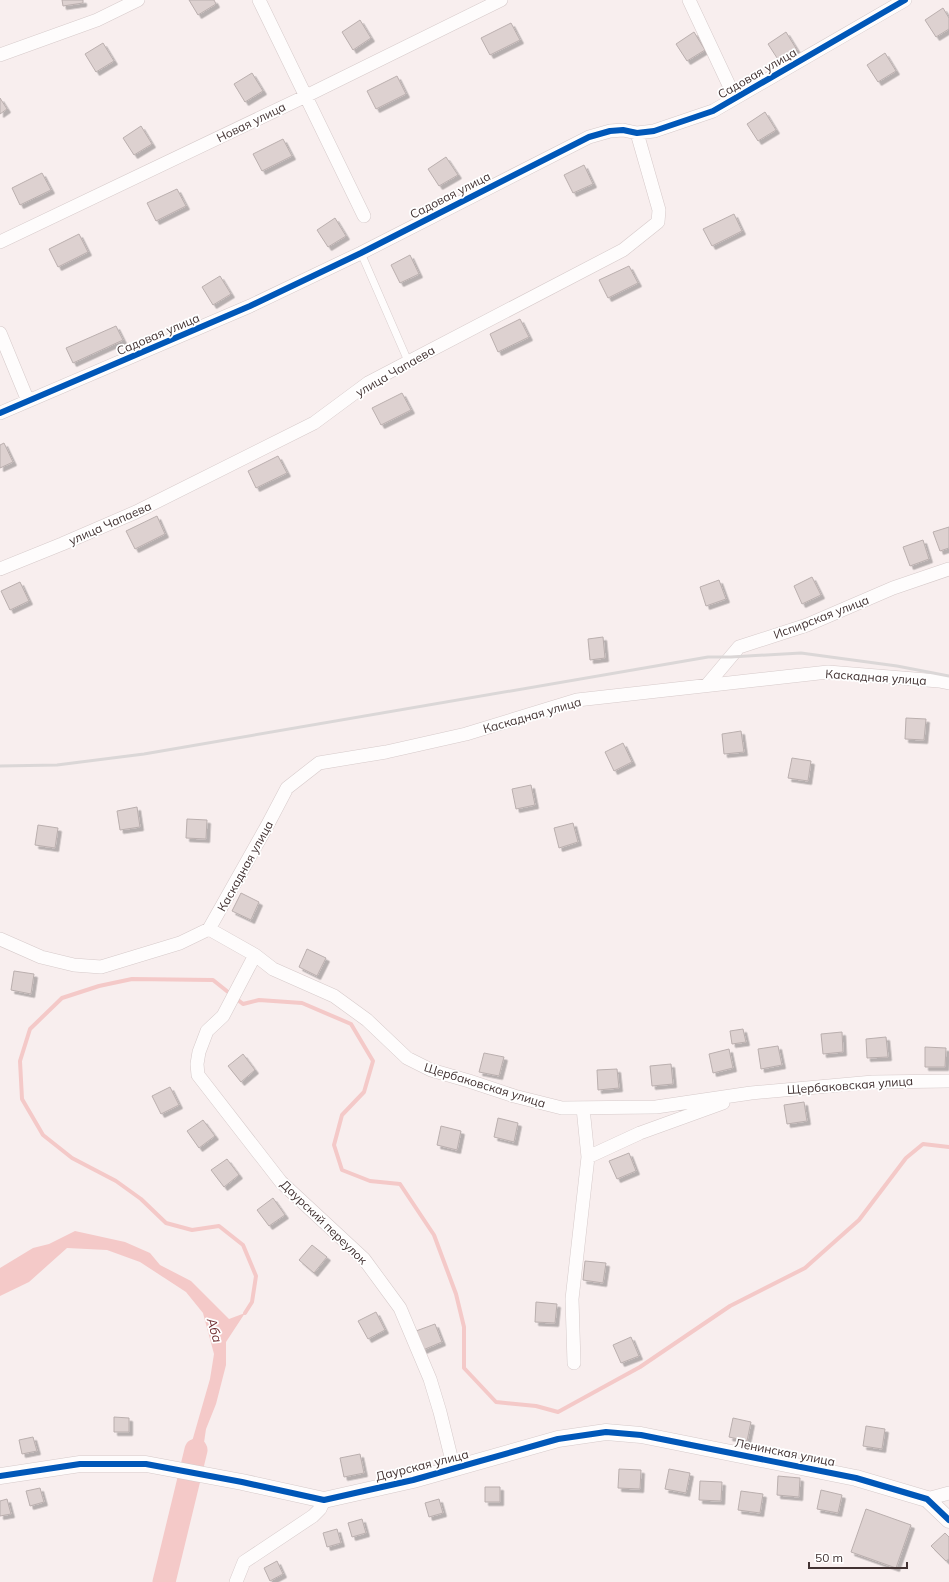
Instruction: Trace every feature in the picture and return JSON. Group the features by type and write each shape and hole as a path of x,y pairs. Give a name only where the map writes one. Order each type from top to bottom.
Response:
{"street":[{"path":"0,55 97,20 138,0"},
{"path":"259,0 364,216"},
{"name":"Новая улица","path":"0,242 306,96 501,0"},
{"path":"689,0 735,98"},
{"name":"Садовая улица","path":"0,413 250,306 361,253 589,137 610,131 623,130 637,133 654,130 713,111 905,0"},
{"name":"улица Чапаева","path":"0,569 136,512 314,423 368,383 623,250 658,222 659,210 637,133"},
{"path":"0,333 28,401"},
{"name":"Испирская улица","path":"708,685 739,647 807,624 893,588 949,569"},
{"name":"Каскадная улица","path":"209,929 268,826 287,788 319,764 386,752 466,734 577,700 828,672 949,683"},
{"path":"0,939 41,957 74,965 101,967 180,943 209,929"},
{"name":"Щербаковская улица","path":"209,929 255,956 273,969 334,996 367,1020 407,1058 431,1070 514,1096 562,1108 656,1108 750,1093 873,1082 949,1081"},
{"name":"Даурский переулок","path":"255,956 222,1016 207,1031 199,1052 197,1064 198,1075 281,1182 364,1258 400,1308 430,1379 454,1469"},
{"name":"Щербаковская улица","path":"588,1157 640,1133 750,1093"},
{"path":"574,1363 572,1299 588,1157 583,1108"},
{"name":"Даурская улица","path":"0,1476 80,1464 146,1464 242,1482 324,1500 413,1480 558,1439 606,1432"},
{"name":"Ленинская улица","path":"606,1432 641,1435 856,1478 927,1499 949,1520"},
{"path":"927,1499 949,1493"},
{"path":"236,1582 244,1562 313,1516 320,1509 324,1500"}],"lane":[{"path":"361,253 408,361"}],"water":[{"path":"75,1231 125,1242 150,1253 160,1265 191,1281 229,1319 245,1313 226,1342 226,1365 216,1404 206,1429 200,1470 185,1466 210,1379 214,1354 203,1313 186,1292 140,1262 107,1250 67,1248 29,1282 0,1296 0,1268 33,1248 49,1244"}],"building":[{"path":"62,0 83,0 83,3 63,6"},
{"path":"189,0 214,0 216,4 198,15"},
{"path":"943,8 949,18 949,29 936,37 925,20"},
{"path":"360,20 371,38 353,50 342,32"},
{"path":"511,23 520,40 490,55 481,38"},
{"path":"694,32 705,50 687,61 676,44"},
{"path":"786,32 797,50 779,61 768,44"},
{"path":"103,43 114,61 96,72 85,54"},
{"path":"885,53 896,71 878,82 867,65"},
{"path":"252,73 263,91 245,102 234,84"},
{"path":"397,76 406,94 376,109 367,91"},
{"path":"0,98 7,109 0,114"},
{"path":"765,112 776,130 758,141 747,124"},
{"path":"141,126 152,144 134,155 123,138"},
{"path":"283,139 292,156 262,171 253,154"},
{"path":"446,157 458,175 439,186 428,169"},
{"path":"584,165 593,184 573,193 564,175"},
{"path":"42,173 51,190 20,205 12,188"},
{"path":"177,189 186,206 156,221 147,203"},
{"path":"734,214 742,231 712,246 703,229"},
{"path":"335,218 346,236 328,247 317,230"},
{"path":"79,234 88,252 58,267 49,249"},
{"path":"410,255 419,274 400,283 391,265"},
{"path":"629,266 638,283 608,298 599,280"},
{"path":"220,276 231,294 213,305 202,287"},
{"path":"520,319 529,337 498,352 490,334"},
{"path":"116,326 123,340 73,363 66,348"},
{"path":"402,393 411,410 381,425 372,408"},
{"path":"4,443 13,462 0,468 0,445"},
{"path":"278,456 287,473 256,488 248,471"},
{"path":"157,516 165,534 135,549 126,531"},
{"path":"949,527 949,548 940,551 933,532"},
{"path":"923,540 929,559 910,566 903,547"},
{"path":"812,577 821,595 802,604 794,586"},
{"path":"719,580 726,599 706,606 700,587"},
{"path":"20,582 29,601 10,610 1,591"},
{"path":"603,637 605,658 590,660 588,639"},
{"path":"906,718 926,719 924,740 905,739"},
{"path":"741,731 744,752 724,754 722,734"},
{"path":"623,743 632,762 614,771 605,752"},
{"path":"792,758 811,761 808,781 788,778"},
{"path":"531,785 535,805 516,809 512,789"},
{"path":"137,807 140,827 120,830 117,811"},
{"path":"187,819 207,820 206,839 186,838"},
{"path":"573,823 578,842 559,848 554,828"},
{"path":"38,825 58,828 55,848 35,845"},
{"path":"241,893 259,902 251,920 232,911"},
{"path":"307,949 326,958 317,976 299,967"},
{"path":"14,971 34,974 31,994 11,990"},
{"path":"743,1029 746,1042 732,1044 730,1031"},
{"path":"842,1032 843,1052 823,1054 821,1034"},
{"path":"886,1037 888,1057 867,1058 866,1039"},
{"path":"778,1046 782,1065 761,1069 758,1049"},
{"path":"925,1047 946,1048 945,1067 925,1067"},
{"path":"729,1049 733,1068 713,1073 709,1054"},
{"path":"484,1053 504,1057 499,1076 479,1072"},
{"path":"243,1054 255,1070 241,1082 228,1066"},
{"path":"671,1064 673,1084 652,1086 650,1066"},
{"path":"617,1069 619,1088 598,1090 597,1070"},
{"path":"170,1087 179,1105 161,1114 152,1096"},
{"path":"804,1102 807,1121 787,1124 784,1105"},
{"path":"498,1118 518,1123 514,1142 494,1137"},
{"path":"203,1120 215,1136 199,1148 187,1131"},
{"path":"441,1126 461,1131 457,1150 437,1145"},
{"path":"629,1153 636,1171 617,1179 609,1161"},
{"path":"227,1159 239,1175 224,1187 211,1170"},
{"path":"273,1198 285,1215 269,1226 257,1210"},
{"path":"312,1245 327,1257 314,1273 299,1260"},
{"path":"585,1261 606,1263 603,1283 583,1280"},
{"path":"536,1302 557,1304 555,1323 535,1322"},
{"path":"376,1312 385,1330 368,1339 358,1321"},
{"path":"435,1324 442,1342 423,1350 416,1331"},
{"path":"631,1337 639,1356 621,1363 613,1345"},
{"path":"114,1417 129,1418 129,1432 114,1432"},
{"path":"733,1418 751,1422 747,1441 729,1437"},
{"path":"866,1426 885,1429 882,1449 863,1446"},
{"path":"33,1437 37,1451 22,1454 19,1440"},
{"path":"360,1454 364,1473 344,1477 340,1458"},
{"path":"619,1469 641,1470 640,1489 618,1488"},
{"path":"669,1469 690,1473 686,1493 665,1489"},
{"path":"778,1476 800,1478 799,1497 777,1495"},
{"path":"700,1481 722,1482 721,1501 699,1500"},
{"path":"485,1487 500,1487 500,1502 485,1502"},
{"path":"40,1488 44,1502 30,1506 26,1491"},
{"path":"821,1490 842,1495 838,1513 817,1509"},
{"path":"741,1491 763,1494 760,1513 738,1510"},
{"path":"7,1499 11,1514 0,1516 0,1501"},
{"path":"439,1499 443,1513 429,1517 425,1503"},
{"path":"866,1509 911,1525 896,1568 851,1552"},
{"path":"362,1519 366,1533 352,1537 348,1523"},
{"path":"337,1529 341,1543 327,1547 323,1533"},
{"path":"945,1533 949,1537 949,1559 946,1561 931,1546"},
{"path":"277,1561 283,1574 270,1581 264,1568"}],"waterway":[{"path":"245,1313 252,1302 256,1276 243,1245 219,1226 192,1230 166,1223 141,1199 116,1181 72,1158 43,1135 22,1099 20,1061 30,1029 62,998 99,986 132,979 213,980 243,1004 259,1000 302,1003 351,1024 373,1061 364,1092 342,1115 334,1145 342,1170 370,1181 400,1184 434,1235 456,1294 464,1327 464,1368 496,1402 536,1406 558,1412 640,1367 730,1306 805,1268 859,1220 906,1158 923,1144 949,1147"},
{"name":"Аба","path":"164,1582 196,1450"}],"railway":[{"path":"0,766 57,765 144,754 708,657 801,653 897,666 949,676"}],"cycle path":[{"path":"0,413 250,306 361,253 589,137 610,131 623,130 637,133 654,131 713,111 905,0"},
{"path":"0,1476 80,1464 146,1464 242,1482 324,1500 413,1480 558,1439 606,1432 641,1435 856,1478 927,1499 949,1520"}]}
